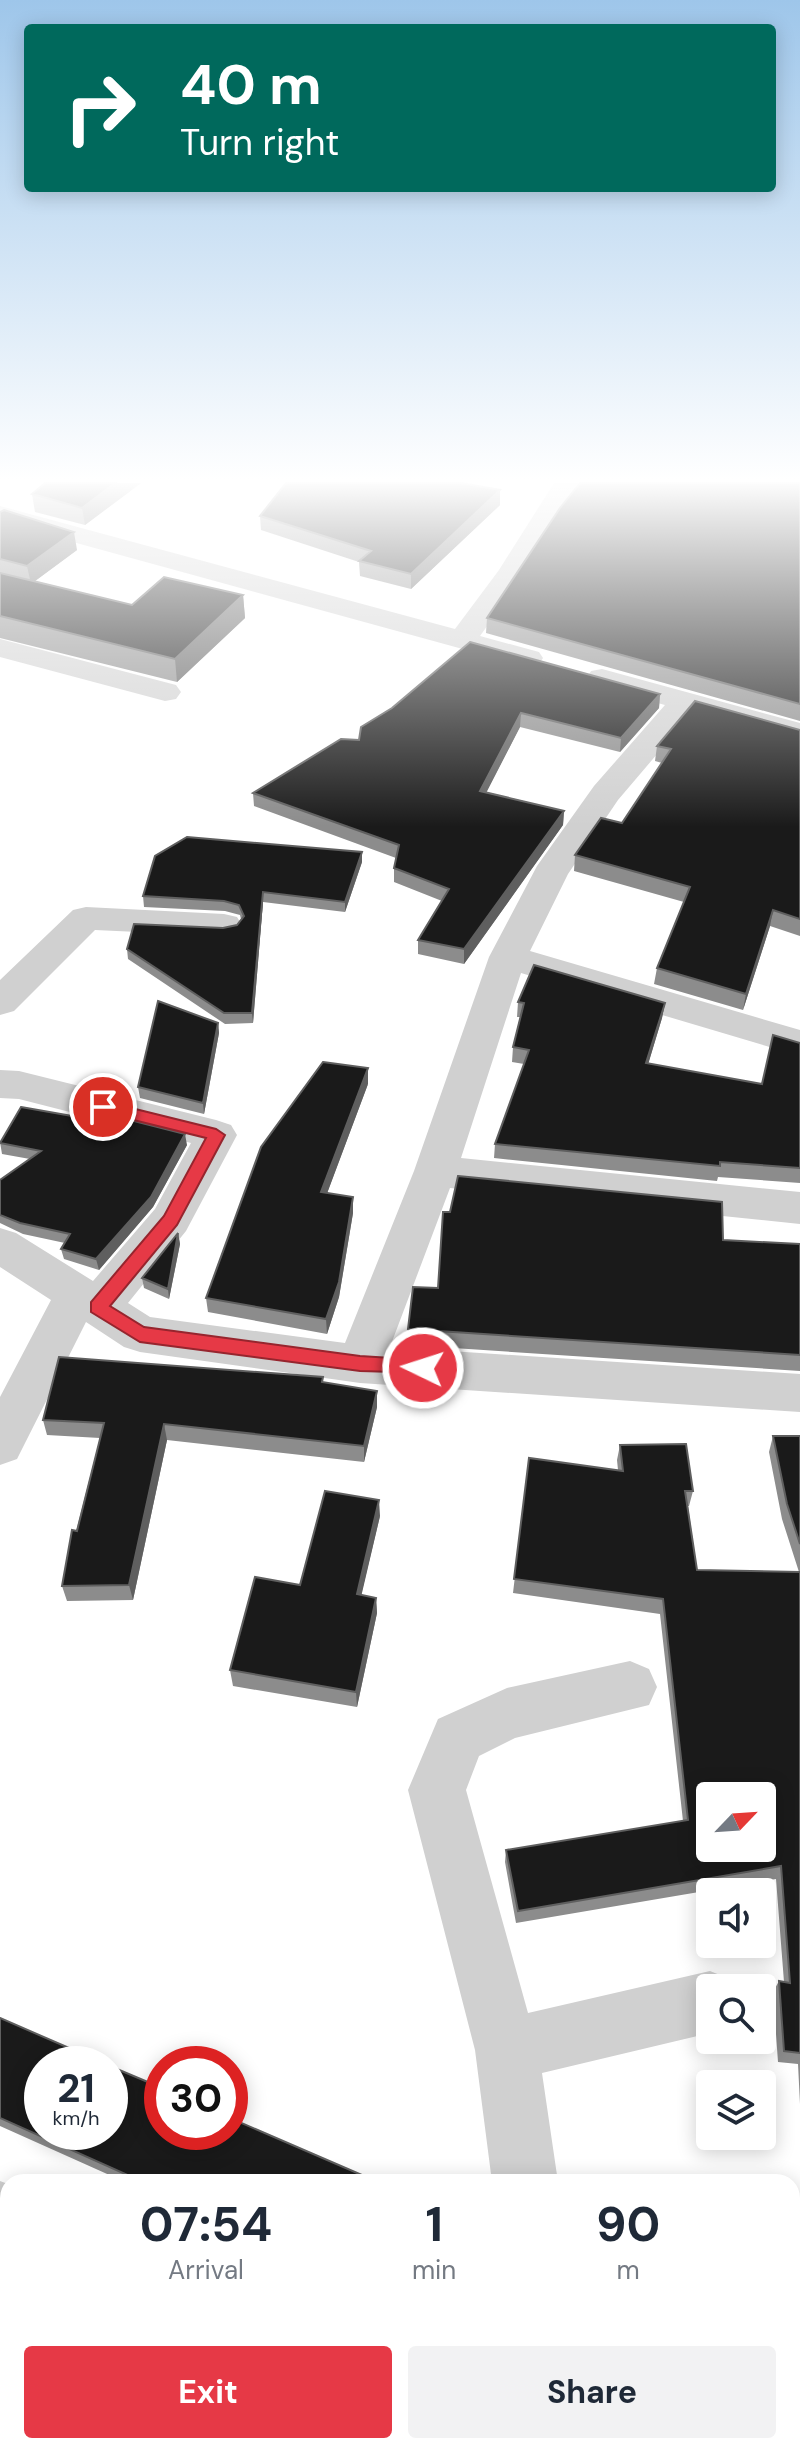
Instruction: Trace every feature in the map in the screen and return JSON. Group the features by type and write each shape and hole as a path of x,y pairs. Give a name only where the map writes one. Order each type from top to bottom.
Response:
{"street":[{"path":"315,598 800,733"},
{"path":"462,640 493,598"},
{"path":"0,648 165,692"},
{"path":"360,1364 435,1171 508,957 550,874 606,793 685,701"},
{"path":"0,1002 86,918 224,925"},
{"path":"508,957 800,1043"},
{"path":"0,1084 19,1085 216,1135 171,1220 87,1301 0,1445"},
{"path":"435,1171 800,1208"},
{"path":"0,1245 140,1334 360,1364 800,1393"},
{"path":"524,2174 507,2050 437,1790 458,1738 507,1714 630,1687"},
{"path":"507,2050 696,2005"}],"building":[{"path":"0,598 101,598 132,605 141,598 240,598 175,659 0,616"},
{"path":"501,598 800,598 800,704 487,618"},
{"path":"470,642 660,694 621,738 521,713 480,791 564,811 464,949 418,940 449,889 394,868 399,845 253,793 341,739 359,740 361,727 392,708"},
{"path":"695,701 800,730 800,919 773,910 746,994 657,968 690,887 575,855 601,818 622,823 671,749 657,746"},
{"path":"187,837 362,852 345,902 263,892 252,1013 224,1013 127,949 134,924 223,928 237,925 244,916 239,905 224,901 143,896 155,856"},
{"path":"534,965 665,1003 646,1063 762,1084 773,1035 800,1043 800,1168 720,1162 720,1166 495,1144 529,1050 513,1047 524,1003 518,1002"},
{"path":"158,1001 218,1023 203,1103 138,1087"},
{"path":"323,1062 368,1068 321,1192 353,1197 339,1282 326,1319 206,1298 261,1147"},
{"path":"21,1107 129,1126 130,1120 185,1134 151,1197 96,1259 61,1249 70,1234 20,1223 0,1215 0,1180 41,1151 0,1143"},
{"path":"458,1176 722,1202 723,1240 800,1244 800,1355 408,1329 413,1287 438,1288 443,1212 450,1212"},
{"path":"178,1233 168,1289 142,1278"},
{"path":"59,1357 323,1377 322,1382 377,1391 364,1446 164,1424 129,1585 62,1586 72,1530 77,1531 104,1423 43,1420"},
{"path":"773,1436 800,1436 800,1544 787,1504"},
{"path":"686,1444 693,1491 685,1491 697,1570 800,1572 800,2053 784,2051 779,1981 790,1983 781,1866 696,1878 696,1881 518,1911 506,1850 688,1820 663,1599 514,1579 529,1458 623,1471 620,1445"},
{"path":"325,1491 379,1500 357,1594 376,1598 356,1692 230,1670 255,1577 300,1585"},
{"path":"0,2018 65,2046 24,2046 24,2129 0,2118"},
{"path":"128,2074 144,2080 144,2150 248,2150 248,2126 360,2174 125,2174 72,2150 128,2150"}],"route":[{"path":"103,1107 216,1135 171,1220 98,1307 140,1334 360,1364 423,1368"}]}
